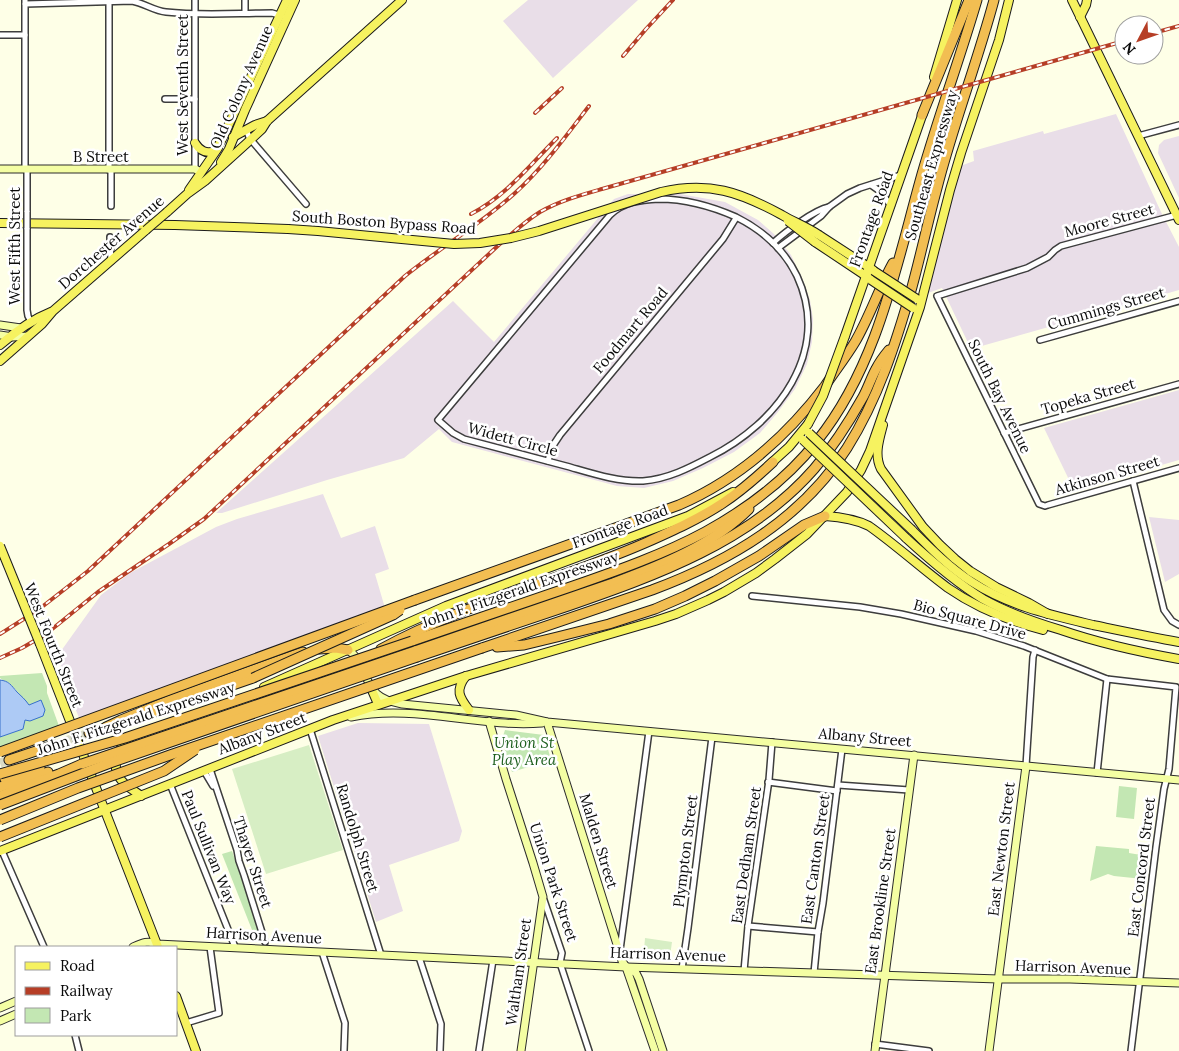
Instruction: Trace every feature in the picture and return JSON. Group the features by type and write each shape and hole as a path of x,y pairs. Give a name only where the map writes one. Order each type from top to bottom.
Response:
{"highway":[{"path":"922,115 969,0"},
{"name":"Southeast Expressway","path":"902,247 932,142 977,0"},
{"name":"Southeast Expressway","path":"896,339 947,149 994,0"},
{"path":"0,752 634,521 689,500 719,485 755,460 784,434 818,394 847,355 863,327 887,274 902,247"},
{"name":"John F. Fitzgerald Expressway","path":"0,778 180,720 369,655 410,638 592,579 666,551 725,520 748,505 791,470 816,443 837,414 863,364 876,333 902,247"},
{"path":"0,820 107,777 205,742 673,582 723,559 771,530 812,494 826,477 857,431 872,401 896,339"},
{"path":"0,787 82,764 643,579 701,553 745,527 781,501 803,480 819,462 854,412 876,368 896,339"},
{"path":"410,638 458,613 613,557 682,526 722,504 756,479 773,462"},
{"path":"0,805 110,763 664,563 737,522 770,488"},
{"path":"482,648 524,645 610,624 660,607 720,579 759,556 804,525 825,516"},
{"path":"106,727 123,724 252,678 393,615 415,600"},
{"path":"89,733 175,698 297,654 324,648 348,650"},
{"path":"0,837 164,771 205,742"},
{"path":"9,760 54,745"},
{"path":"0,796 82,764"},
{"path":"0,778 40,767"}],"main road":[{"name":"Old Colony Avenue","path":"205,181 226,156 283,16 286,0"},
{"name":"Old Colony Avenue","path":"215,151 283,16 295,0"},
{"name":"Dorchester Avenue","path":"0,361 42,324 53,311 187,194 205,181 262,129 267,121 402,0"},
{"name":"Frontage Road","path":"40,767 208,712 465,598 688,516 729,494 773,462 805,433 823,396 844,336 868,278 922,115 957,0"},
{"path":"333,720 466,676 671,616 724,592 764,568 802,539 825,516 847,492 870,451 918,305 961,153 1009,0"},
{"path":"1072,0 1178,218"},
{"path":"1080,16 1087,0"},
{"name":"Dorchester Avenue","path":"187,194 198,171 215,151 246,129 267,121"},
{"path":"195,143 203,151 215,151"},
{"name":"B Street","path":"0,169 198,171"},
{"name":"South Boston Bypass Road","path":"0,223 175,225 318,230 454,244 480,243 522,236 669,190 693,188 720,189 760,203 784,216 795,227 871,269 918,305"},
{"name":"South Boston Bypass Road","path":"817,238 868,278 918,305"},
{"name":"Dorchester Avenue","path":"0,345 30,322 53,311"},
{"path":"0,326 22,328"},
{"path":"0,334 19,338 28,336"},
{"path":"889,393 877,455 881,469 924,527 955,559 996,587 1048,614"},
{"path":"805,433 949,566 972,582 1005,600 1048,614 1115,630 1179,642"},
{"path":"805,433 906,538 952,578 990,602 1021,617 1076,635 1118,647 1179,659"},
{"path":"825,516 849,518 869,526 949,588 997,615 1038,629 1076,635"},
{"name":"West Fourth Street","path":"0,546 157,946"},
{"name":"Albany Street","path":"348,650 358,659 371,688 376,694 388,701 525,716 548,722"},
{"path":"466,676 461,683 459,693 469,710"},
{"path":"371,688 378,704"},
{"name":"Albany Street","path":"0,850 333,720 392,712 515,724 548,722 1179,780"},
{"name":"Union Park Street","path":"489,721 543,897"},
{"name":"Malden Street","path":"548,722 619,953 626,967"},
{"path":"129,739 119,750 116,763 117,769 122,781 141,796"},
{"name":"East Brookline Street","path":"875,1048 914,755"},
{"name":"East Newton Street","path":"989,1051 1026,766"},
{"name":"Waltham Street","path":"522,1051 543,897"},
{"name":"Harrison Avenue","path":"135,946 143,942 153,942 157,946"},
{"name":"Harrison Avenue","path":"178,946 235,947 626,967 814,974 1179,983"},
{"path":"626,967 655,1051"},
{"path":"626,967 634,972 639,979 663,1051"},
{"path":"0,1008 15,1001"},
{"path":"178,1001 196,1051"},
{"path":"0,1021 15,1014"}],"street":[{"name":"West Seventh Street","path":"195,0 194,99 198,171"},
{"path":"245,0 245,13"},
{"path":"108,1 111,206"},
{"path":"25,2 136,2 160,11 194,14 272,13 283,16"},
{"name":"West Fifth Street","path":"25,2 27,310 30,322"},
{"path":"0,35 25,35"},
{"path":"166,99 194,99"},
{"path":"1138,136 1179,125"},
{"path":"246,129 250,140 306,204"},
{"path":"778,248 851,192 902,174"},
{"path":"871,185 881,192 891,206"},
{"name":"Widett Circle","path":"673,199 707,206 757,229 773,243 790,264 800,286 808,322 807,335 800,364 792,384 779,402 761,422 723,451 681,471 656,479 642,481 623,480 460,438 438,420 606,219 616,209 625,204 642,200 673,199"},
{"path":"773,243 813,214 829,207"},
{"name":"Foodmart Road","path":"548,461 556,438 723,239 736,218"},
{"name":"Moore Street","path":"937,296 1027,268 1048,257 1061,246 1178,218"},
{"path":"110,237 111,261"},
{"name":"South Bay Avenue","path":"937,296 1037,501 1042,505"},
{"name":"Cummings Street","path":"1040,340 1179,301"},
{"name":"Topeka Street","path":"1004,433 1179,384"},
{"name":"Atkinson Street","path":"1042,505 1048,505 1179,468"},
{"path":"1133,481 1164,610 1172,621 1179,625"},
{"name":"Bio Square Drive","path":"752,596 860,607 901,614 976,631 1035,650 1107,679 1176,687"},
{"name":"East Newton Street","path":"1026,766 1035,650"},
{"path":"1097,773 1107,679"},
{"name":"East Concord Street","path":"1130,1051 1156,847 1169,769 1176,687"},
{"name":"Randolph Street","path":"310,729 381,955"},
{"path":"619,953 649,731"},
{"name":"Plympton Street","path":"682,969 712,737"},
{"name":"East Dedham Street","path":"744,971 772,742"},
{"name":"East Canton Street","path":"814,974 842,749"},
{"name":"Thayer Street","path":"207,770 216,790 236,850 264,942"},
{"path":"768,782 838,788 909,790"},
{"name":"Paul Sullivan Way","path":"170,784 235,947"},
{"path":"0,850 44,946"},
{"name":"Union Park Street","path":"543,897 562,953 560,963 589,1051"},
{"path":"748,926 818,932"},
{"path":"186,1023 219,1013 210,947"},
{"path":"322,952 345,1023 344,1051"},
{"path":"419,957 441,1024 440,1051"},
{"path":"479,1051 493,960"},
{"path":"75,1036 79,1051"},
{"path":"875,1048 929,1051"}],"shaded area":[{"path":"528,0 638,0 553,78 503,21"},
{"path":"1116,114 1179,247 1179,290 971,349 942,288 928,293 957,172 963,165 974,161 973,151 1043,131 1044,134"},
{"path":"1179,136 1179,198 1158,153 1159,145 1164,140"},
{"path":"628,194 680,194 725,202 758,220 774,234 791,255 810,300 813,319 812,342 807,364 795,389 760,433 734,452 703,468 673,481 644,488 617,486 452,442 439,429 404,458 222,513 216,513 453,301 494,342 614,199"},
{"path":"1179,390 1179,460 1074,490 1044,428"},
{"path":"323,494 341,538 375,526 389,569 375,574 385,608 80,720 59,669 64,659 61,651 101,595 130,573 216,527"},
{"path":"1149,517 1179,520 1179,574 1165,582"},
{"path":"358,723 429,724 462,831 459,841 389,865 403,911 376,922 318,736"}],"green space":[{"path":"42,673 59,726 0,748 0,737 23,729 29,705 0,676"},
{"name":"Union St Play Area","path":"505,730 544,735 551,760 512,772 501,738"},
{"path":"309,745 343,850 266,874 232,769"},
{"path":"1119,786 1137,788 1134,819 1116,817"},
{"path":"1096,846 1129,849 1129,853 1147,856 1143,879 1108,874 1090,881"},
{"path":"232,851 263,940 256,940 222,854"},
{"path":"645,938 672,942 670,956 644,952"}],"water":[{"path":"0,680 10,684 29,705 41,700 45,710 43,716 30,721 25,720 23,729 0,737"}],"tunnel":[{"path":"54,745 89,733"},
{"path":"0,763 9,760"}],"railway":[{"path":"623,56 673,0"},
{"path":"1164,30 1179,26"},
{"path":"0,658 46,634 98,592 204,519 503,241 547,208 562,201 586,194 1114,44"},
{"path":"535,113 562,88"},
{"path":"0,634 38,610 88,571 405,276 489,215 515,193 545,162 589,106"},
{"path":"471,214 484,207 506,189 557,138"}]}
